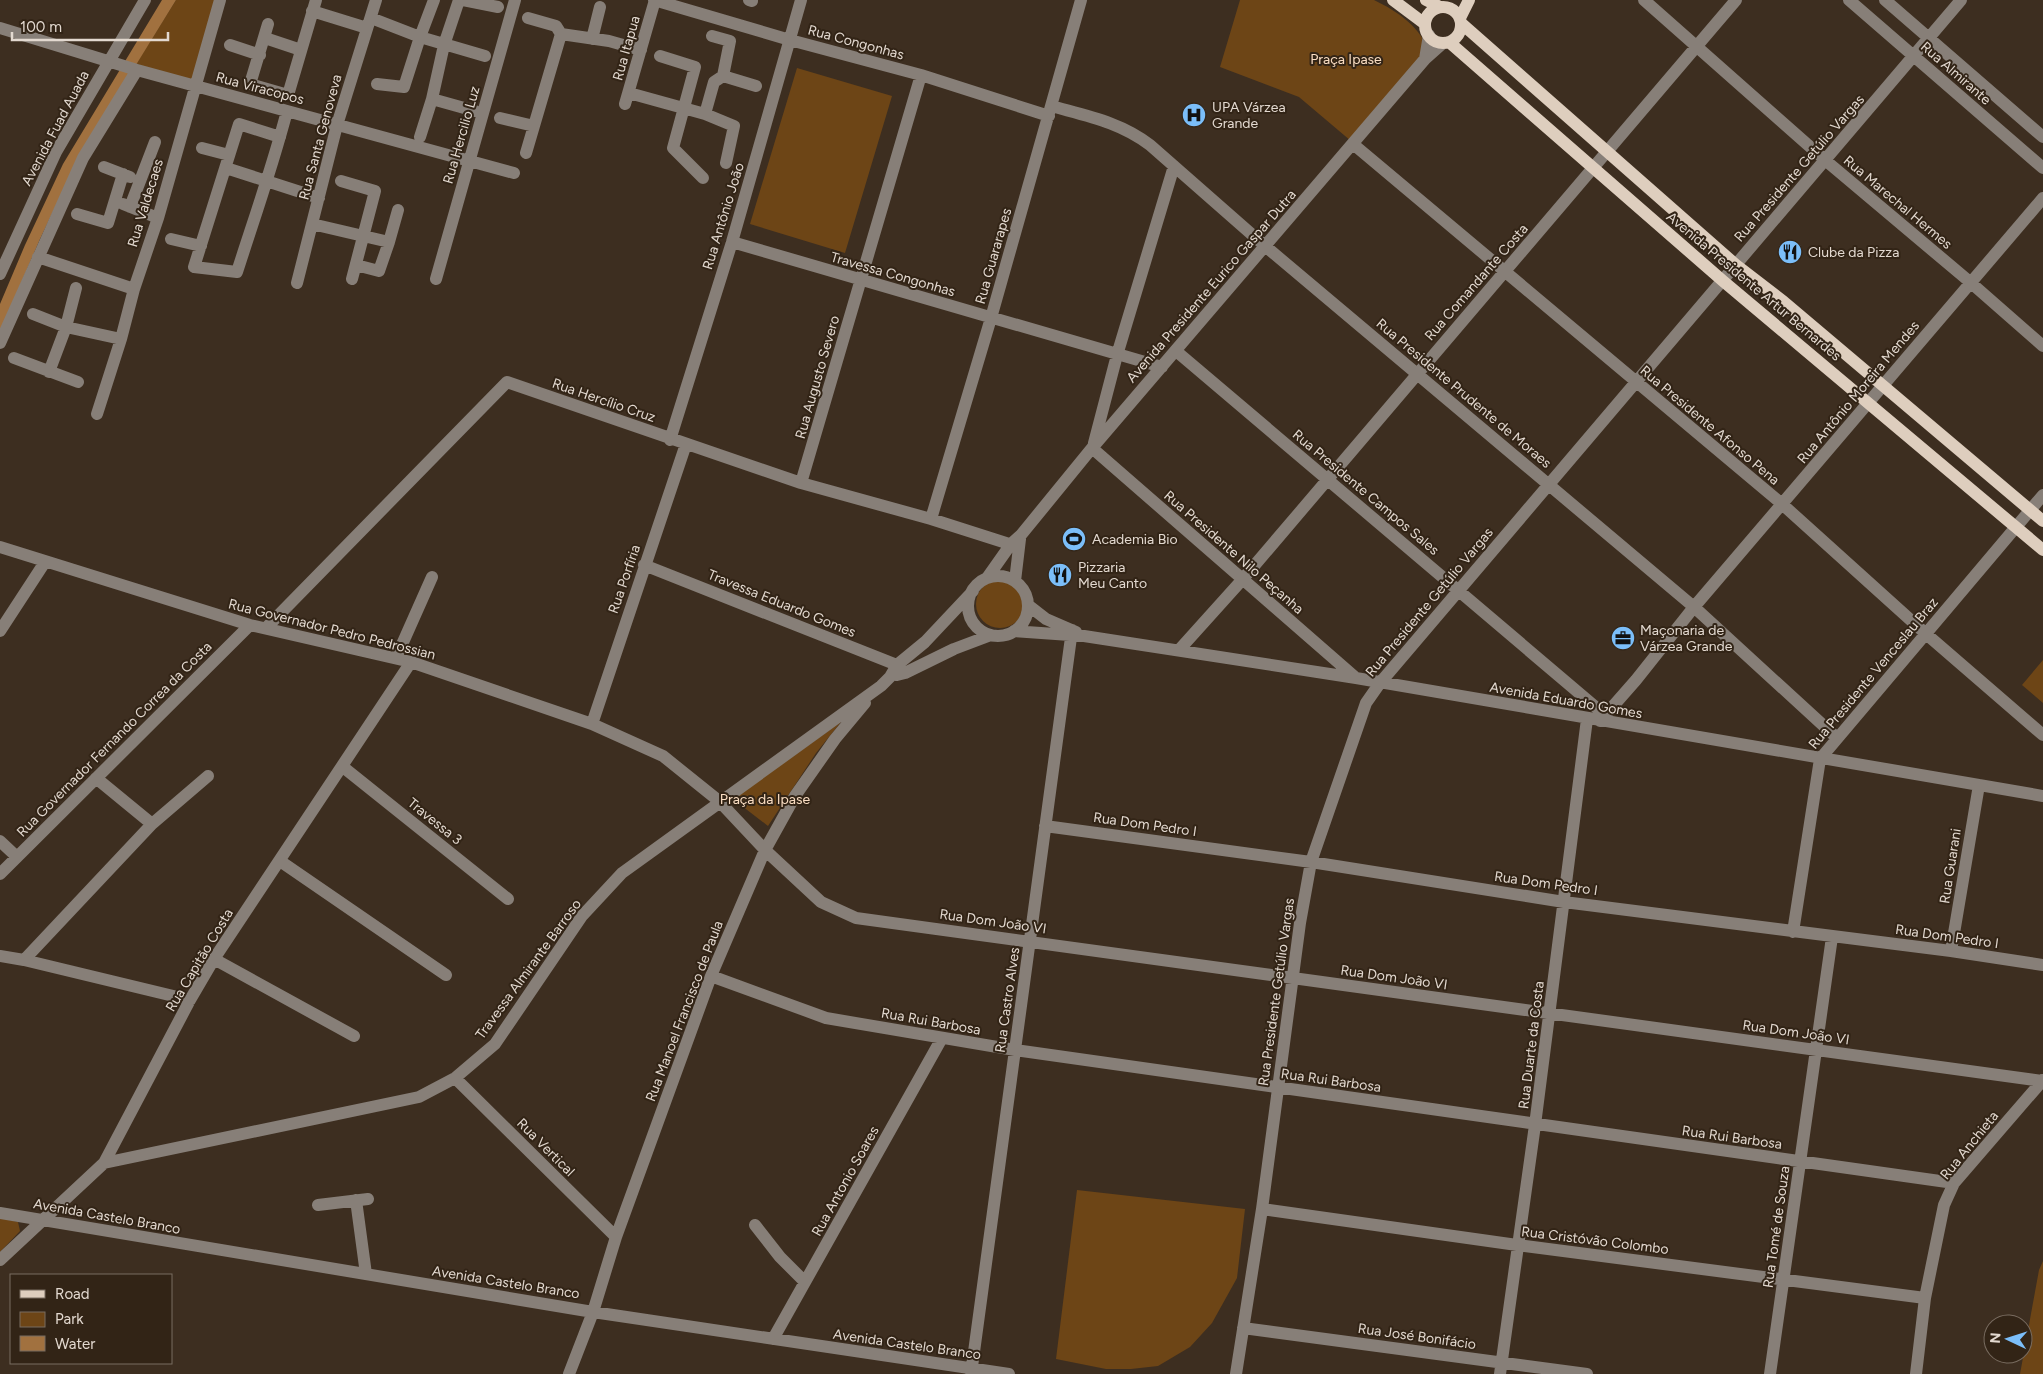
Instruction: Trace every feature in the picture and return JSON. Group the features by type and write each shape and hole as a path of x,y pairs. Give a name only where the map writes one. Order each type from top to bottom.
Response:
{"main road":[{"path":"1393,0 1438,42 1446,43 1458,35 1460,21 1469,0"},
{"path":"1426,0 1456,13 1460,21"},
{"path":"1427,30 1430,13 1461,0"},
{"name":"Avenida Presidente Artur Bernardes","path":"1460,21 1607,153 1736,265 1784,302 2043,521"},
{"name":"Avenida Presidente Artur Bernardes","path":"1446,43 1723,281 2043,550"}],"street":[{"name":"Avenida Fuad Auada","path":"0,274 56,152 114,63 145,0"},
{"name":"Rua Valdecaes","path":"97,414 121,339 134,289 158,218 220,0"},
{"name":"Rua Santa Genoveva","path":"297,283 337,126 376,0"},
{"path":"377,84 404,87 434,0"},
{"path":"420,137 432,99 444,44 459,0"},
{"path":"463,0 498,7"},
{"name":"Rua Hercilio Luz","path":"436,279 515,0"},
{"name":"Rua Congonhas","path":"655,0 790,40 1050,111"},
{"name":"Rua Itapua","path":"655,0 627,99 684,108"},
{"name":"Rua Antônio João","path":"670,440 732,242 801,0"},
{"name":"Rua Guararapes","path":"931,519 991,318 1080,0"},
{"name":"Rua Marechal Hermes","path":"1644,0 1825,160 2043,346"},
{"name":"Rua Comandante Costa","path":"1180,650 1242,580 1736,0"},
{"name":"Rua Almirante","path":"1849,0 2043,168"},
{"path":"1885,0 2043,137"},
{"name":"Rua Presidente Getúlio Vargas","path":"1236,1374 1262,1209 1277,1087 1311,862 1366,703 1380,683 1961,0"},
{"path":"268,24 250,84 288,95 314,6 485,56"},
{"path":"592,39 600,7"},
{"path":"526,154 561,34 556,26 528,18"},
{"name":"Rua Viracopos","path":"0,28 137,70 468,162 514,173"},
{"path":"1425,59 1427,30"},
{"path":"561,34 609,41 641,50"},
{"path":"705,114 714,82 722,76 730,41 712,36"},
{"path":"265,38 301,50"},
{"name":"Avenida Presidente Eurico Gaspar Dutra","path":"987,578 1092,448 1352,144 1425,59 1446,43"},
{"path":"230,45 260,55"},
{"path":"660,56 695,67 673,148 703,178"},
{"path":"0,344 84,158 137,70"},
{"name":"Rua Augusto Severo","path":"801,483 921,75"},
{"path":"722,76 756,86"},
{"path":"432,99 475,111"},
{"path":"684,108 734,126 726,163"},
{"path":"280,137 239,124 194,267 237,272 280,137 287,111"},
{"name":"Rua Presidente Prudente de Moraes","path":"1050,111 1112,123 1127,129 1174,166 1265,246 1694,607 1838,738"},
{"path":"500,118 534,126"},
{"path":"130,207 155,142"},
{"name":"Rua Presidente Afonso Pena","path":"1352,144 1782,504 1925,633 2043,735"},
{"path":"202,148 266,181 319,198"},
{"path":"1092,448 1117,355 1174,166"},
{"path":"104,167 140,180"},
{"path":"78,214 108,223 122,174"},
{"path":"341,181 375,191 352,280"},
{"name":"Rua Antônio Moreira Mendes","path":"1603,718 1868,401 2043,198"},
{"path":"114,201 158,218"},
{"path":"356,264 379,271 398,210"},
{"path":"312,224 389,242"},
{"path":"171,239 201,246"},
{"name":"Travessa Congonhas","path":"732,242 1162,367"},
{"path":"38,257 134,289"},
{"path":"49,372 66,327 76,288"},
{"path":"33,314 66,327 121,339"},
{"name":"Rua Presidente Campos Sales","path":"1176,351 1459,591 1603,718"},
{"path":"14,358 78,382"},
{"name":"Rua Hercílio Cruz","path":"266,628 507,382 670,440 801,483 1017,542"},
{"name":"Rua Porfíria","path":"592,724 686,444"},
{"name":"Rua Presidente Nilo Peçanha","path":"1092,448 1356,678"},
{"name":"Rua Presidente Venceslau Braz","path":"1794,932 1820,759 2043,496"},
{"path":"1015,581 1017,542"},
{"name":"Rua Governador Pedro Pedrossian","path":"0,547 250,625 412,662 592,724 663,756 719,801 765,850"},
{"path":"0,631 45,562"},
{"name":"Travessa Eduardo Gomes","path":"644,565 901,669"},
{"path":"996,576 1006,577 1022,587 1028,605 1024,620 1014,631 1006,635 991,635 901,669 979,583 987,578 996,576"},
{"path":"396,658 432,578"},
{"path":"972,591 968,606 970,614 978,627 991,635"},
{"path":"1028,605 1046,619 1071,632"},
{"name":"Rua Governador Fernando Correa da Costa","path":"0,874 250,625"},
{"name":"Avenida Eduardo Gomes","path":"1014,631 1071,632 1084,636 1356,678 1587,719 1603,718 1820,759 2043,796"},
{"name":"Rua Castro Alves","path":"972,1371 1071,632"},
{"name":"Rua Capitão Costa","path":"0,1260 104,1163 190,1000 214,959 412,662"},
{"name":"Travessa Almirante Barroso","path":"104,1163 419,1097 455,1078 495,1044 582,916 622,873 901,669"},
{"name":"Rua Manoel Francisco de Paula","path":"569,1374 593,1312 616,1237 711,976 765,850 795,796 835,739 885,681"},
{"name":"Rua Duarte da Costa","path":"1501,1368 1517,1245 1536,1125 1587,719"},
{"name":"Travessa 3","path":"342,767 508,899"},
{"path":"24,960 152,824 208,776"},
{"path":"96,778 152,824"},
{"name":"Rua Guarani","path":"1951,951 1979,785"},
{"name":"Rua Dom Pedro I","path":"1045,826 1311,862 1564,902 1951,951 2043,965"},
{"path":"0,841 17,857"},
{"name":"Rua Dom João VI","path":"765,850 821,902 856,918 2043,1080"},
{"path":"280,861 446,975"},
{"name":"Rua Tomé de Souza","path":"1770,1374 1832,937"},
{"path":"0,956 24,960 190,1000"},
{"path":"214,959 354,1036"},
{"name":"Rua Rui Barbosa","path":"711,976 826,1018 942,1038 1536,1125 1954,1183"},
{"name":"Rua Antonio Soares","path":"773,1339 942,1038"},
{"name":"Rua Vertical","path":"455,1078 616,1237"},
{"name":"Rua Anchieta","path":"1916,1374 1925,1298 1944,1204 1954,1183 2043,1080"},
{"path":"318,1205 362,1200 366,1274"},
{"name":"Rua Cristóvão Colombo","path":"1262,1209 1517,1245 1925,1298"},
{"name":"Avenida Castelo Branco","path":"0,1213 593,1312 972,1371 1009,1374"},
{"path":"755,1226 780,1257 805,1282"},
{"name":"Rua José Bonifácio","path":"1243,1328 1501,1368 1587,1374"}],"green space":[{"path":"176,0 216,0 192,81 136,64"},
{"name":"Praça Ipase","path":"1240,0 1374,0 1408,21 1421,36 1429,54 1351,141 1299,97 1220,67"},
{"path":"797,68 892,96 845,253 750,224"},
{"path":"995,580 1005,580 1014,584 1020,590 1024,604 1020,618 1014,624 1005,628 995,628 986,624 980,618 976,609 976,599 980,590 986,584"},
{"path":"2043,660 2043,703 2022,685"},
{"name":"Praça da Ipase","path":"841,722 816,753 768,826 733,799"},
{"path":"1077,1190 1245,1209 1237,1278 1212,1323 1190,1347 1158,1366 1106,1369 1056,1359"},
{"path":"0,1218 18,1222 20,1231 0,1252"},
{"path":"2043,1261 2043,1374 2020,1374 2022,1364 2033,1364 2033,1314 2031,1314 2039,1270"}],"water":[{"path":"162,0 176,0 78,159 40,239 0,332 0,304 63,164"}],"place":[{"name":"UPA Várzea Grande","path":"1194,115"},
{"name":"Clube da Pizza","path":"1790,252"},
{"name":"Academia Bio","path":"1074,539"},
{"name":"Pizzaria Meu Canto","path":"1060,575"},
{"name":"Maçonaria de Várzea Grande","path":"1623,638"}]}
